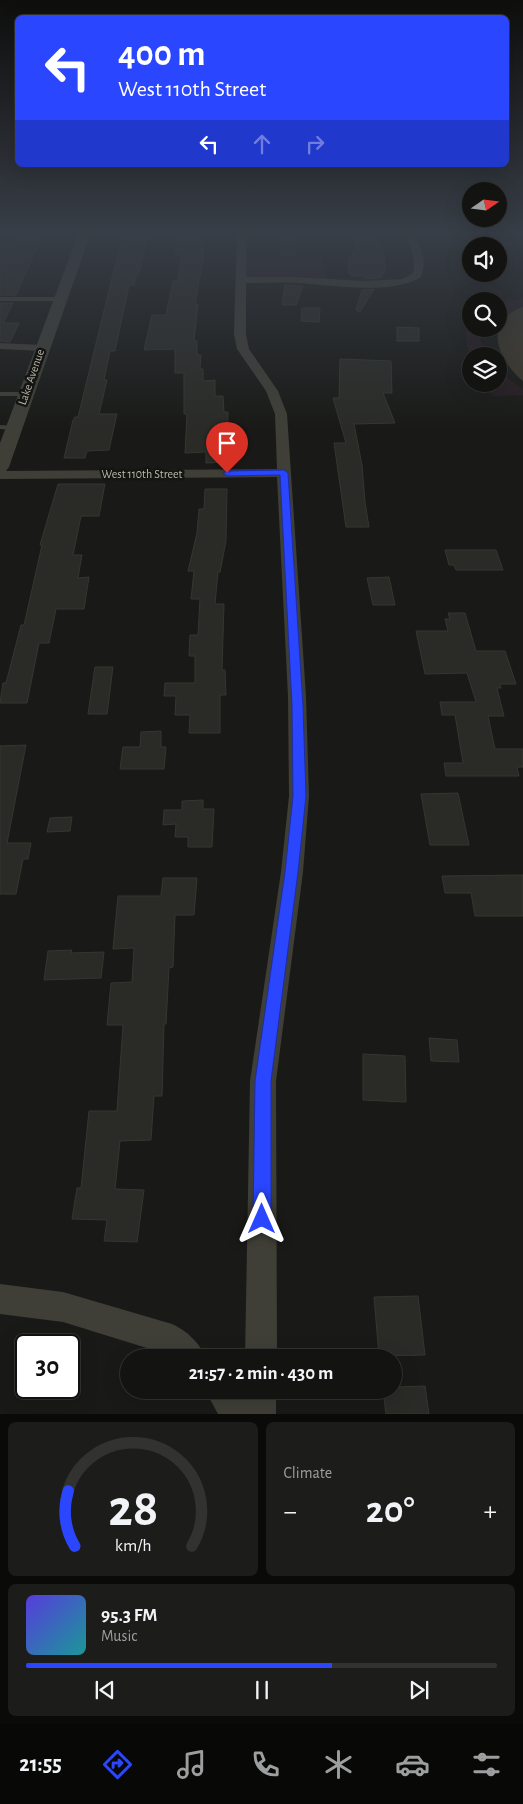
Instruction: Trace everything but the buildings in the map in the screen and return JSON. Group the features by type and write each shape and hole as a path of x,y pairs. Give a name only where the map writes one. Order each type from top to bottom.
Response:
{"street":[{"path":"240,298 240,334 243,349 272,391 281,414 300,796 292,872 263,1081 261,1349"},
{"name":"Lake Avenue","path":"0,467 7,428 26,394 60,300"},
{"path":"0,346 42,348"},
{"name":"West 110th Street","path":"0,475 284,473"},
{"path":"0,1299 63,1307 172,1340 181,1349"},
{"path":"228,1399 237,1414"},
{"path":"260,1399 260,1414"}],"lane":[{"path":"0,299 60,300"},
{"path":"0,394 26,394"}],"shaded area":[{"path":"523,298 523,307 507,318 507,301"},
{"path":"523,307 523,381 507,363 507,347 500,347 498,341 498,337 507,337 507,316"},
{"path":"466,337 480,337 484,347 467,347"},
{"path":"507,378 523,389 523,395 493,396 489,392 507,392"}],"route":[{"path":"227,473 284,473 297,706 300,796 292,872 263,1081 262,1219"}]}
